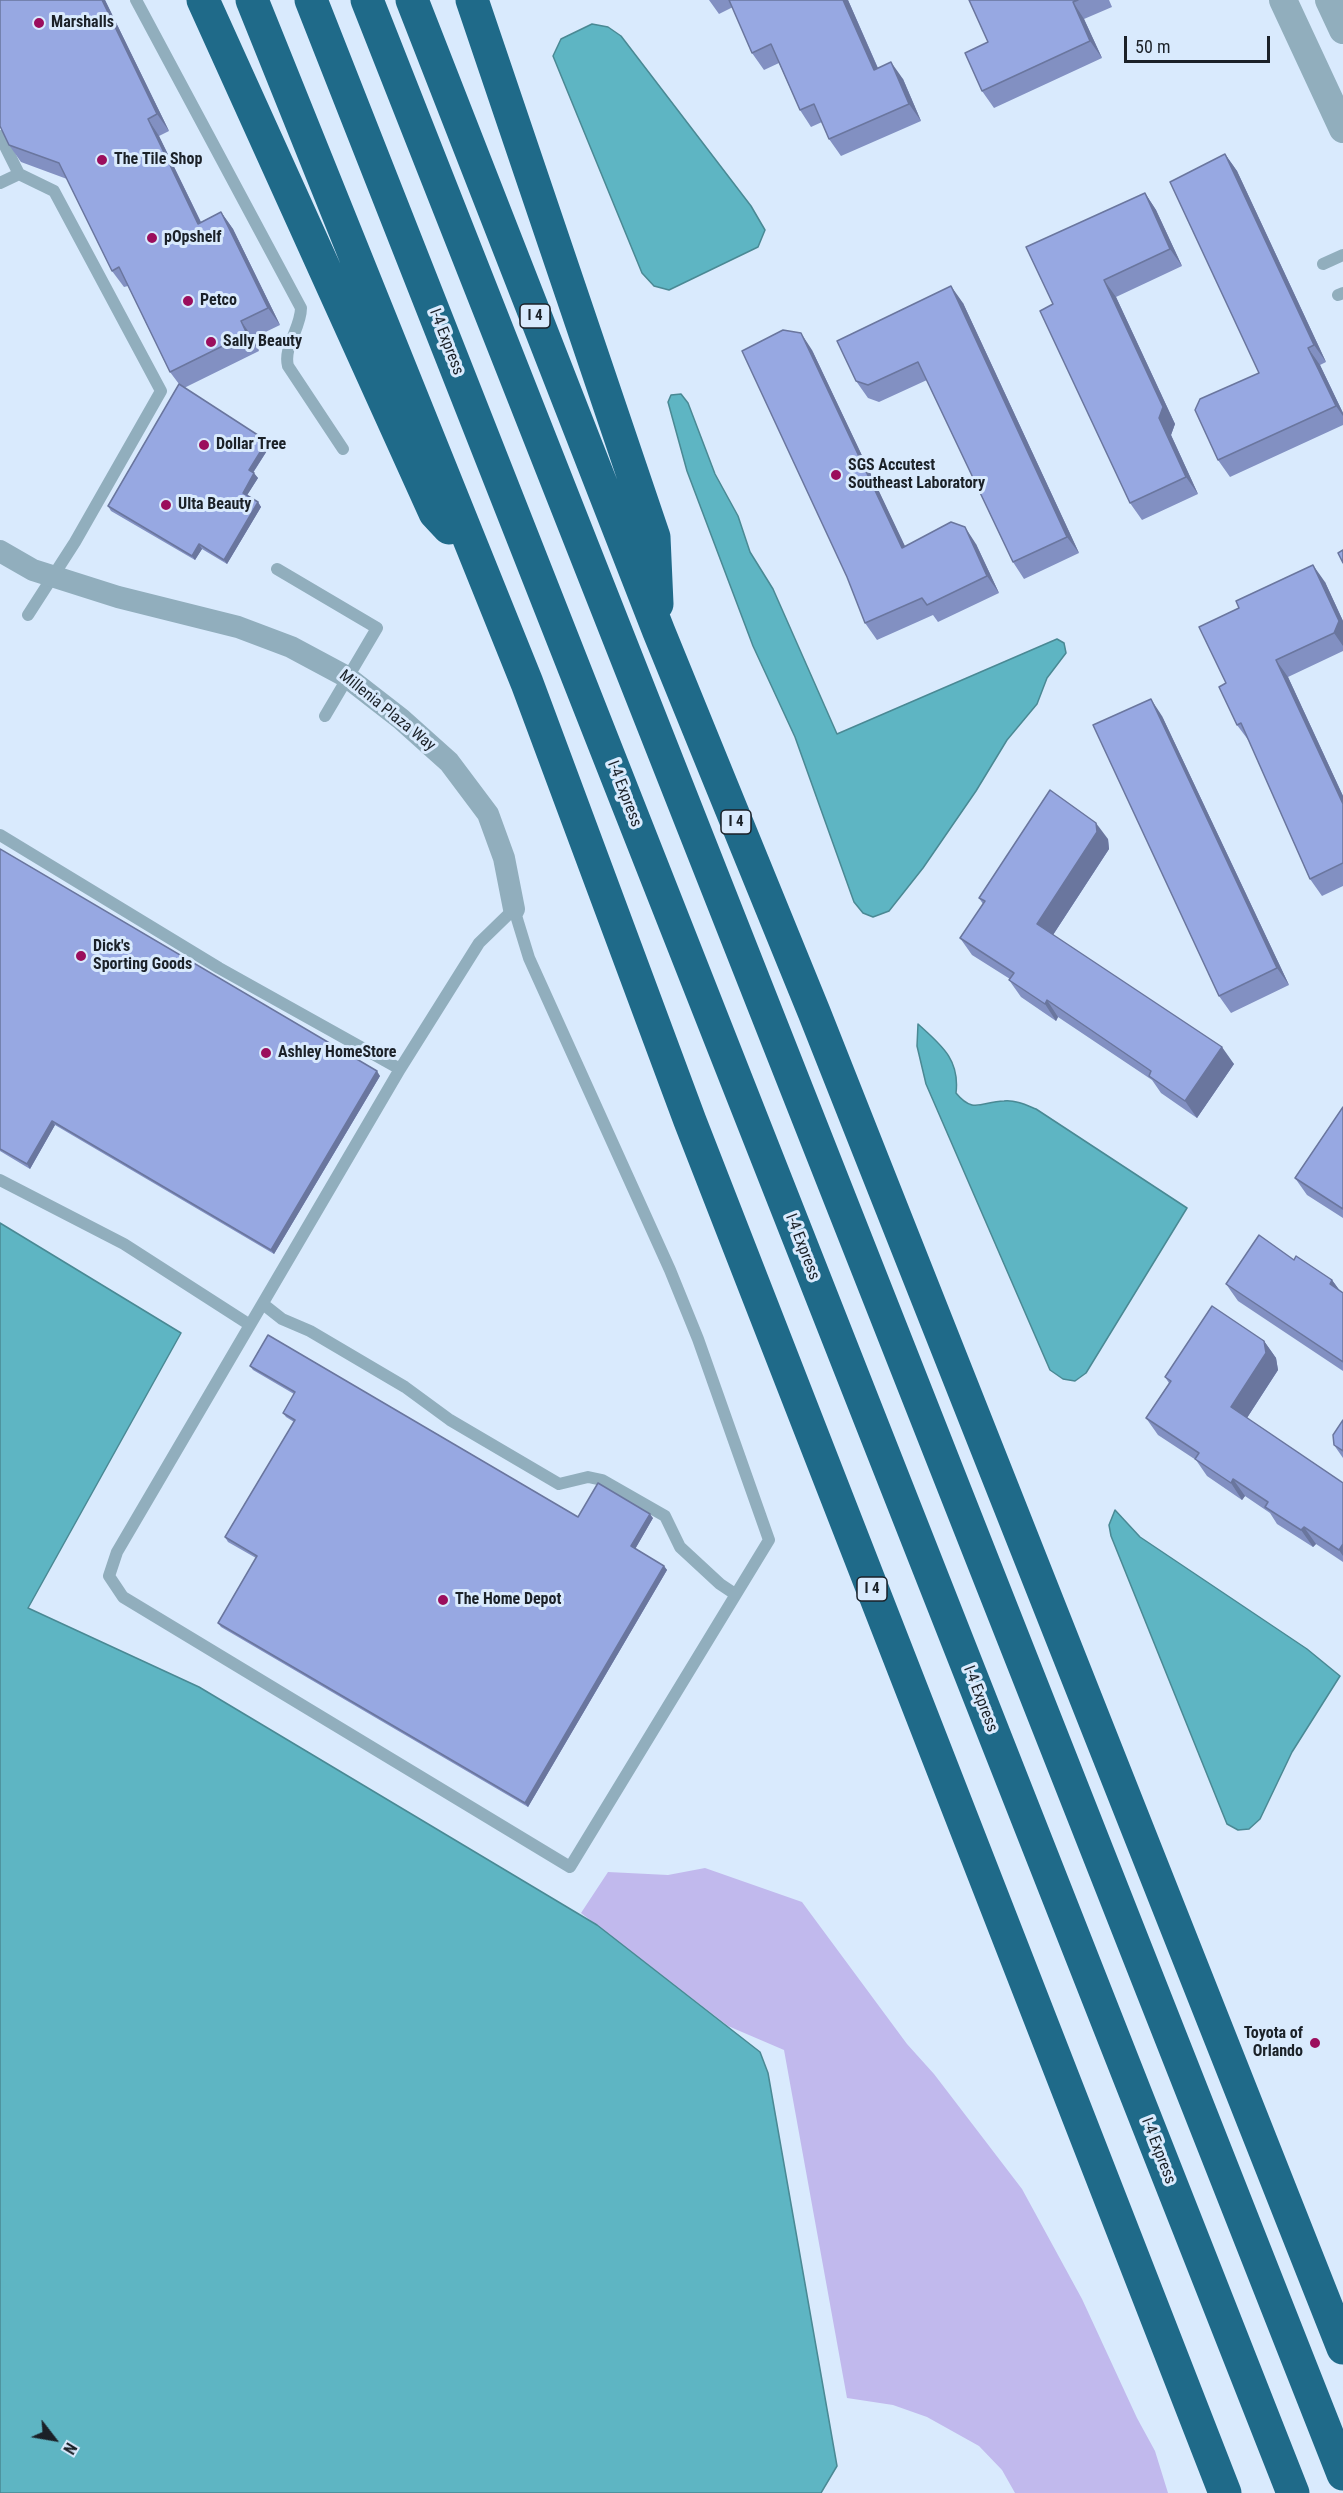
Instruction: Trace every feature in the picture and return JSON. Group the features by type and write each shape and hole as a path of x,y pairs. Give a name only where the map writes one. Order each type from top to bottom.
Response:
{"highway":[{"path":"203,0 435,513 478,559"},
{"name":"I 4","path":"252,0 527,683 690,1121 1225,2493"},
{"name":"I-4 Express","path":"311,0 1293,2493"},
{"path":"367,0 1343,2474"},
{"name":"I 4","path":"412,0 659,632 814,1012 1343,2348"},
{"path":"472,0 654,537 659,632"}],"street":[{"path":"1282,0 1343,129"},
{"path":"1334,1 1343,30"},
{"name":"Millenia Plaza Way","path":"0,551 33,570 118,597 238,627 291,647 347,677 401,719 449,762 488,814 504,858 514,909"}],"lane":[{"path":"136,0 301,308 301,317 286,358 288,366 343,449"},
{"path":"0,136 19,174 54,191 161,390 75,542 28,615"},
{"path":"0,183 19,174"},
{"path":"1323,264 1343,255"},
{"path":"277,569 377,627 325,716"},
{"path":"0,835 219,968 400,1069"},
{"path":"514,909 529,958 670,1270 698,1339 769,1540 570,1867 123,1597 109,1576 117,1552 400,1069 479,944 514,909"},
{"path":"0,1180 124,1244 250,1325"},
{"path":"263,1304 282,1319 310,1331 405,1387 450,1420 559,1484 588,1477 602,1480 665,1516 680,1548 720,1584 735,1594"}],"shaded area":[{"path":"705,1868 802,1902 907,2044 934,2074 1022,2189 1082,2299 1137,2418 1155,2451 1168,2493 1015,2493 1002,2470 979,2446 927,2417 893,2405 847,2398 784,2050 728,2026 581,1913 608,1872 668,1875"}],"water":[{"path":"592,24 608,27 621,36 751,206 765,230 758,247 669,290 654,286 642,273 553,56 561,39"},
{"path":"681,394 688,403 715,474 738,516 750,552 773,589 837,734 1057,639 1064,643 1066,653 1047,678 1037,704 1007,740 976,791 923,868 889,911 873,917 863,913 854,902 795,737 753,646 687,471 668,402 671,395"},
{"path":"918,1024 941,1046 952,1062 955,1071 956,1093 962,1100 973,1105 1013,1101 1036,1109 1187,1208 1086,1373 1075,1381 1063,1379 1050,1370 926,1084 917,1046"},
{"path":"0,1223 181,1333 28,1608 199,1687 597,1925 760,2052 768,2073 837,2466 821,2493 0,2493"},
{"path":"1115,1510 1140,1537 1307,1649 1340,1676 1292,1752 1260,1819 1249,1829 1238,1830 1227,1824 1111,1536 1109,1525"}],"building":[{"path":"0,0 102,0 157,114 148,119 198,224 221,212 268,308 241,321 247,334 170,372 119,267 112,271 59,163 9,145 0,126"},
{"path":"729,0 843,0 874,70 891,62 909,104 829,139 814,104 800,110 771,44 752,53"},
{"path":"969,0 1078,0 1073,2 1090,41 982,91 965,53 988,42"},
{"path":"1225,154 1314,345 1308,348 1336,406 1218,460 1195,410 1200,399 1259,373 1170,182"},
{"path":"1145,193 1170,249 1104,280 1163,407 1159,418 1186,477 1130,503 1040,311 1053,304 1026,247"},
{"path":"951,286 1067,537 1013,562 918,362 868,385 856,381 837,341"},
{"path":"783,330 801,333 902,548 951,522 965,527 987,576 927,605 922,598 865,623 847,577 742,351"},
{"path":"179,384 267,441 249,470 254,473 243,493 258,502 224,560 199,544 192,556 108,506"},
{"path":"1343,550 1343,563 1338,553"},
{"path":"1313,565 1339,621 1334,633 1276,660 1343,804 1343,863 1310,879 1241,723 1237,725 1219,687 1226,683 1199,627 1239,608 1236,601"},
{"path":"1151,699 1277,968 1219,996 1093,725"},
{"path":"1050,790 1096,823 1097,832 1037,924 1222,1047 1185,1101 1149,1076 1151,1071 1047,1000 1045,1004 1009,980 1014,973 960,938 985,901 979,898"},
{"path":"0,849 377,1071 271,1250 52,1121 27,1164 0,1149"},
{"path":"1343,1107 1343,1209 1295,1178"},
{"path":"1259,1235 1294,1260 1296,1256 1332,1280 1330,1284 1343,1293 1343,1362 1226,1284"},
{"path":"1212,1306 1264,1341 1266,1353 1231,1407 1343,1483 1343,1544 1339,1550 1304,1527 1301,1530 1265,1507 1268,1502 1233,1479 1231,1483 1195,1459 1199,1453 1146,1418 1171,1381 1165,1377"},
{"name":"The Home Depot","path":"268,1335 578,1517 598,1483 650,1514 631,1546 664,1566 525,1803 218,1623 257,1556 225,1537 295,1420 283,1413 295,1392 250,1366"},
{"path":"1343,1420 1343,1451 1334,1445 1333,1435"}],"place":[{"name":"Marshalls","path":"39,23"},
{"name":"The Tile Shop","path":"102,160"},
{"name":"pOpshelf","path":"152,238"},
{"name":"Petco","path":"188,301"},
{"name":"Sally Beauty","path":"211,342"},
{"name":"Dollar Tree","path":"204,445"},
{"name":"SGS Accutest Southeast Laboratory","path":"836,475"},
{"name":"Ulta Beauty","path":"166,505"},
{"name":"Dick's Sporting Goods","path":"81,956"},
{"name":"Ashley HomeStore","path":"266,1053"},
{"name":"The Home Depot","path":"443,1600"},
{"name":"Toyota of Orlando","path":"1315,2043"}]}
